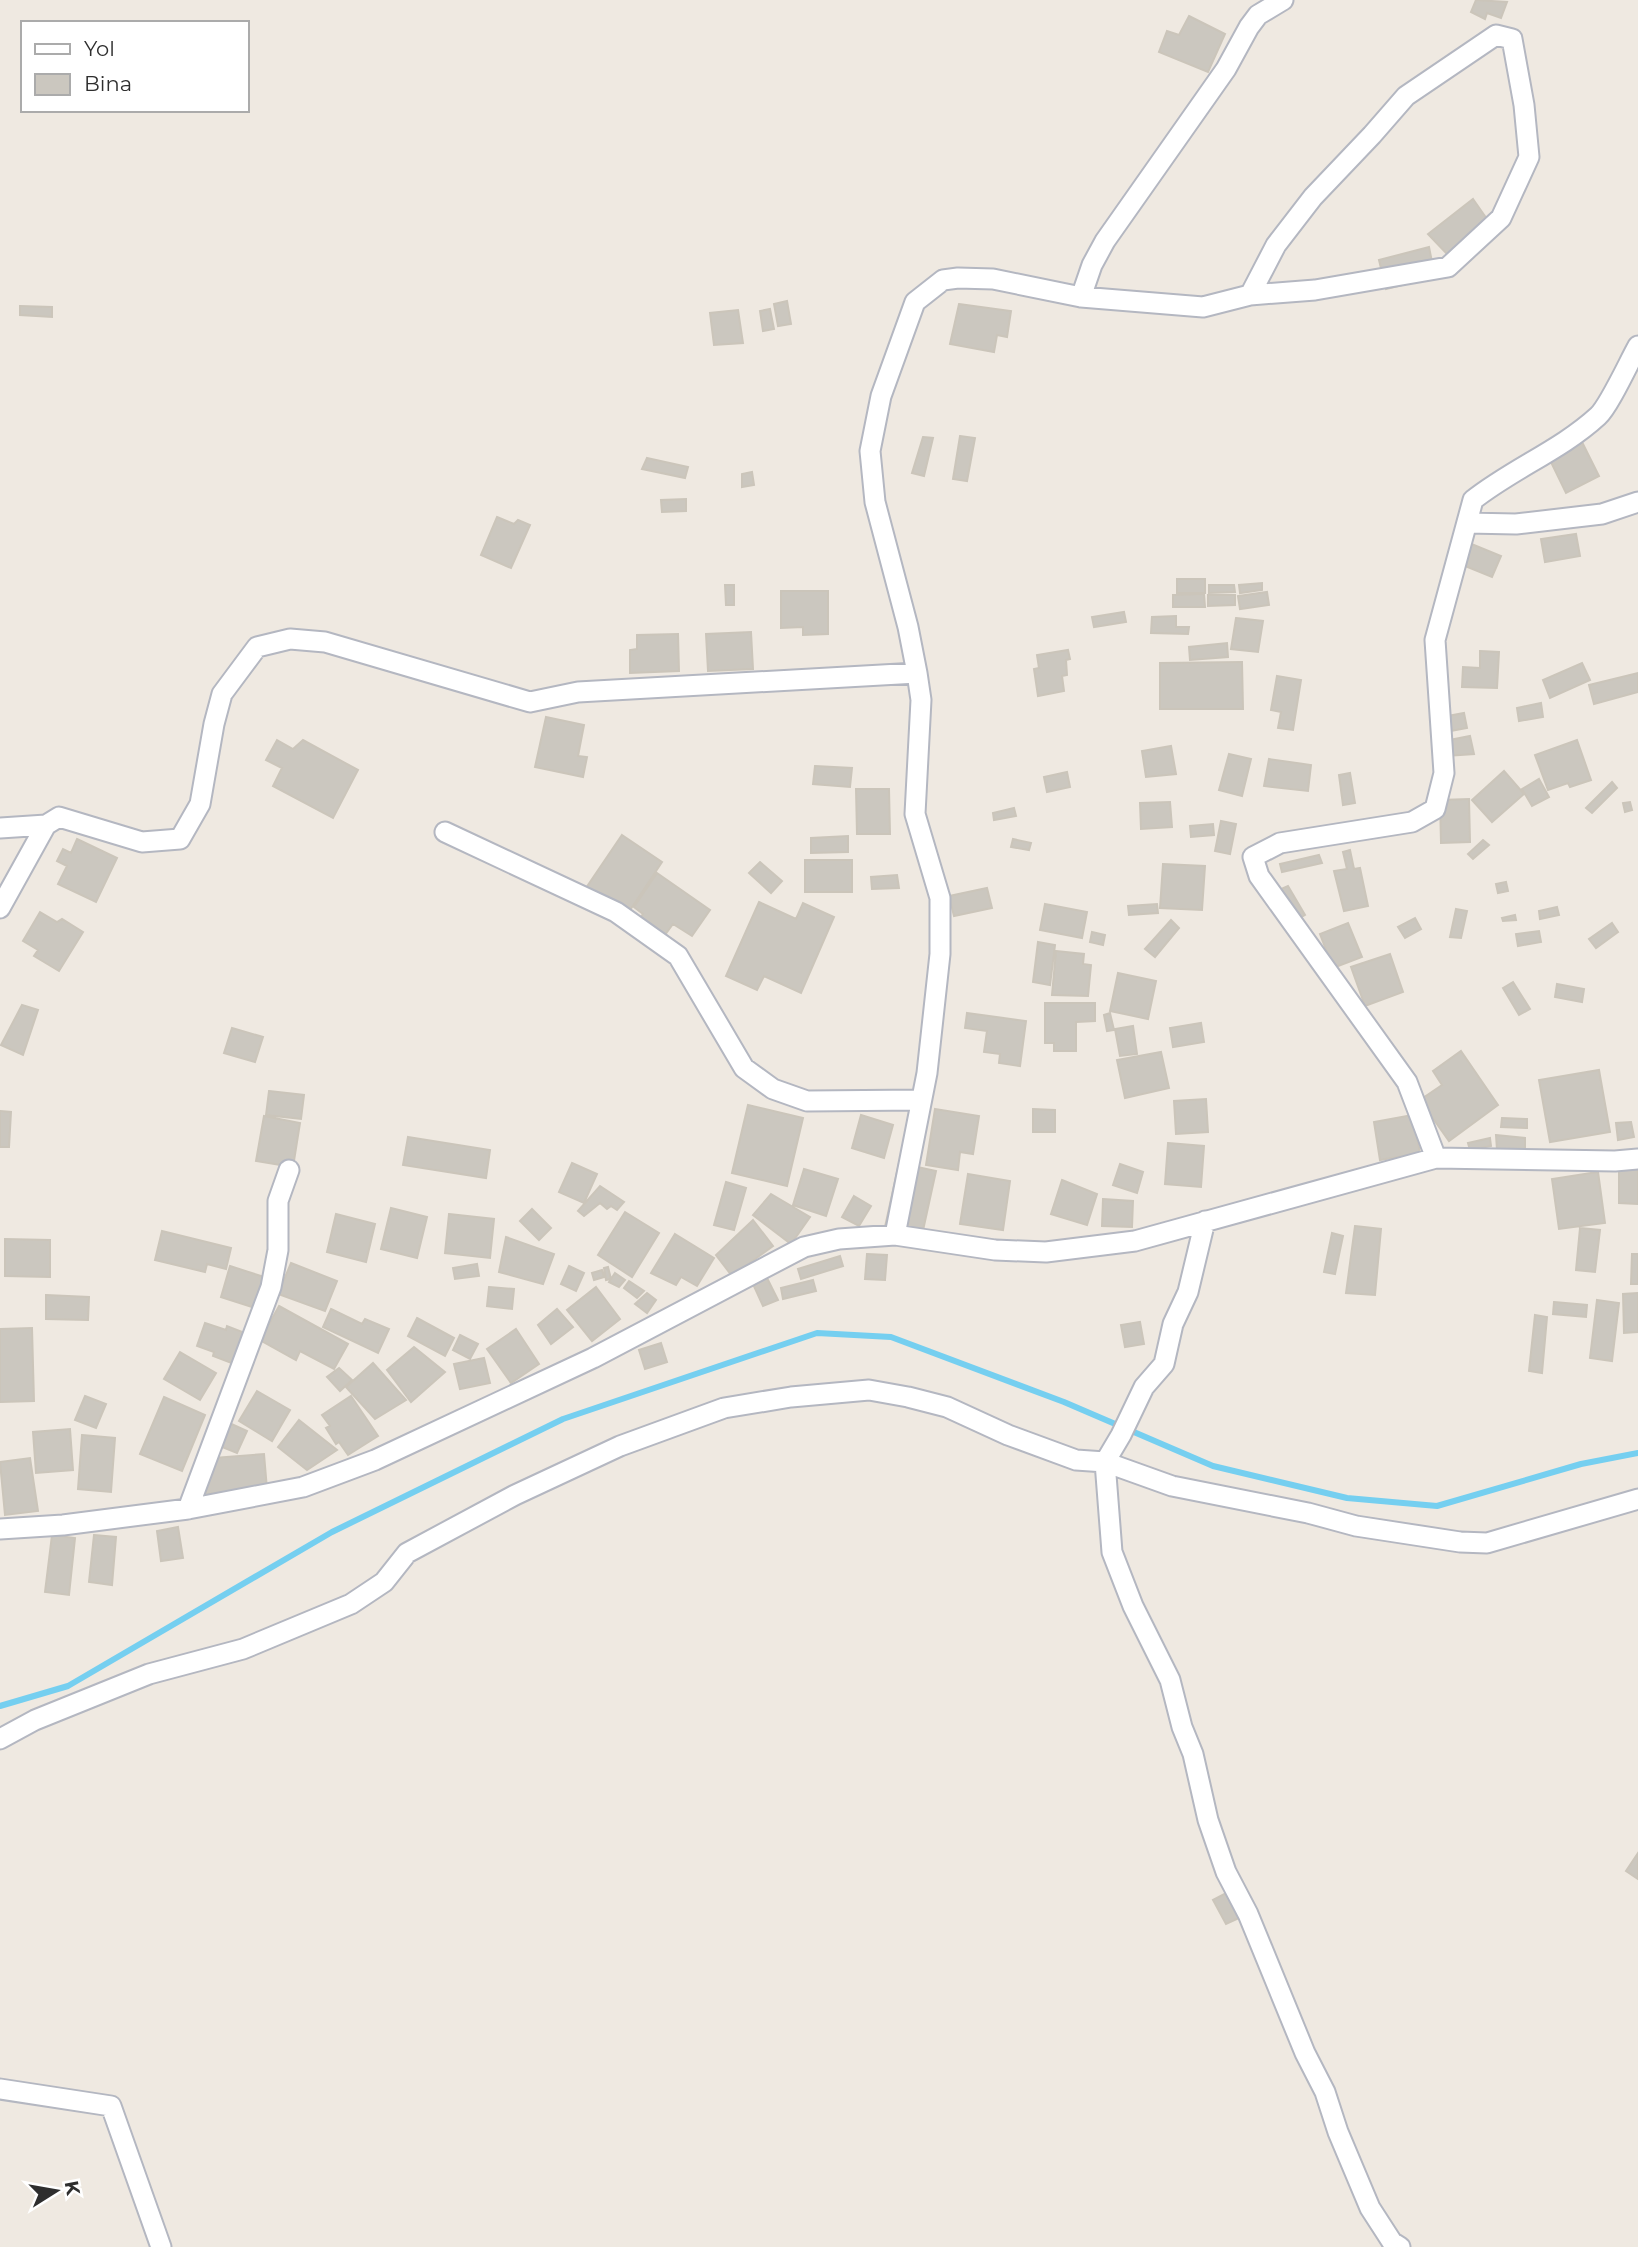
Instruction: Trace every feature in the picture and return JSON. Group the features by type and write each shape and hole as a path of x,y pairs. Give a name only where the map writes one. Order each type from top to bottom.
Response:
{"street":[{"path":"1081,297 1092,265 1105,241 1226,69 1249,27 1258,15 1283,0"},
{"path":"895,1235 921,1100 940,954 940,898 915,814 921,700 918,673 876,502 870,451 881,396 915,302 943,280 958,278 993,279 1081,297 1203,307 1250,295 1315,290 1448,267 1501,218 1529,157 1524,105 1512,39 1496,35 1406,96 1313,197 1283,235 1250,295"},
{"path":"1436,1158 1407,1082 1259,876 1253,857 1280,843 1412,822 1435,809 1444,773 1435,640 1473,500 1600,415 1638,346"},
{"path":"1467,523 1516,524 1602,514 1638,502"},
{"path":"0,828 46,825 59,817 142,842 180,839 200,804 222,694 257,647 290,639 325,642 360,651 530,702 578,692 629,688 918,673"},
{"path":"0,908 46,825"},
{"path":"445,832 616,912 678,956 744,1068 773,1089 807,1101 921,1100"},
{"path":"0,1529 63,1525 188,1509 303,1487 375,1460 593,1358 804,1247 839,1239 895,1235 995,1250 1046,1252 1135,1241 1436,1158 1615,1161 1638,1159"},
{"path":"188,1509 271,1287 278,1250 278,1201 289,1170"},
{"path":"1205,1221 1188,1292 1173,1324 1164,1364 1144,1387 1105,1462 1112,1552 1133,1606 1170,1679 1182,1727 1194,1754 1208,1820 1226,1872 1248,1914 1305,2053 1325,2092 1338,2132 1370,2207 1392,2242 1401,2247"},
{"path":"0,1739 35,1720 149,1674 243,1649 351,1604 384,1582 407,1553 515,1494 620,1446 724,1408 791,1397 869,1390 947,1407 1008,1435 1076,1460 1105,1462 1172,1486 1308,1513 1356,1526 1460,1542 1487,1543 1638,1499"},
{"path":"0,2089 111,2106 162,2247"}],"building":[{"path":"1476,0 1507,2 1501,18 1487,13 1485,19 1471,12"},
{"path":"1189,16 1225,34 1208,72 1159,52 1167,31 1179,35"},
{"path":"1473,199 1487,219 1448,255 1428,234"},
{"path":"1429,247 1435,277 1386,289 1379,260"},
{"path":"787,301 791,324 778,326 774,304"},
{"path":"959,304 1011,311 1007,337 997,335 994,352 950,344"},
{"path":"20,306 52,307 52,317 20,315"},
{"path":"770,309 774,329 763,331 760,311"},
{"path":"738,310 743,343 714,345 710,313"},
{"path":"960,436 975,438 967,481 953,479"},
{"path":"923,437 933,438 924,476 912,473"},
{"path":"1582,442 1599,476 1566,493 1549,458"},
{"path":"647,458 688,467 685,478 642,469"},
{"path":"752,472 754,485 742,487 742,474"},
{"path":"686,499 686,511 662,512 661,500"},
{"path":"497,517 514,524 518,520 530,525 511,568 481,555"},
{"path":"1576,534 1580,556 1545,562 1541,539"},
{"path":"1469,543 1501,556 1492,577 1460,564"},
{"path":"1177,579 1205,579 1205,593 1177,593"},
{"path":"1262,583 1262,590 1240,593 1239,585"},
{"path":"725,585 734,585 734,605 726,605"},
{"path":"1209,585 1234,585 1235,592 1209,593"},
{"path":"781,591 828,591 828,634 803,635 803,627 781,628"},
{"path":"1267,592 1269,605 1240,609 1238,596"},
{"path":"1204,594 1205,607 1173,607 1173,595"},
{"path":"1208,595 1235,595 1235,605 1208,606"},
{"path":"1124,612 1126,622 1094,627 1092,617"},
{"path":"1176,616 1176,627 1189,627 1188,634 1151,633 1152,617"},
{"path":"1236,618 1263,621 1258,652 1231,649"},
{"path":"751,632 753,669 708,671 706,634"},
{"path":"678,634 679,671 630,673 630,650 637,649 637,635"},
{"path":"1227,643 1228,657 1190,660 1189,647"},
{"path":"1068,650 1070,659 1066,660 1067,675 1062,676 1064,691 1038,696 1034,669 1039,668 1037,655"},
{"path":"1480,651 1499,652 1497,688 1462,687 1463,667 1480,668"},
{"path":"1242,662 1243,709 1160,709 1160,663"},
{"path":"1582,663 1590,680 1550,698 1543,680"},
{"path":"1638,673 1638,692 1594,704 1589,685"},
{"path":"1277,676 1301,680 1293,730 1278,728 1281,712 1271,710"},
{"path":"1541,703 1543,717 1519,721 1517,708"},
{"path":"1464,713 1467,728 1445,732 1442,717"},
{"path":"546,717 584,725 578,756 587,757 583,777 535,767"},
{"path":"1470,736 1474,754 1446,756 1444,741"},
{"path":"277,740 293,749 303,740 358,770 333,818 273,786 282,768 266,760"},
{"path":"1577,740 1591,780 1570,787 1568,783 1548,790 1535,755"},
{"path":"1171,746 1176,774 1146,777 1142,751"},
{"path":"1229,754 1251,759 1242,796 1219,790"},
{"path":"1269,759 1311,765 1308,791 1264,786"},
{"path":"815,766 852,768 850,787 813,784"},
{"path":"1504,771 1524,794 1492,822 1472,800"},
{"path":"1067,772 1070,787 1047,792 1044,777"},
{"path":"1350,773 1355,803 1343,805 1339,775"},
{"path":"1539,779 1549,797 1532,806 1522,789"},
{"path":"1612,782 1617,788 1592,813 1586,808"},
{"path":"856,789 889,789 890,834 857,834"},
{"path":"1469,799 1470,842 1441,843 1440,800"},
{"path":"1170,802 1172,827 1141,829 1140,803"},
{"path":"1630,802 1632,810 1625,812 1623,803"},
{"path":"1014,808 1016,816 994,820 993,813"},
{"path":"1221,821 1236,824 1230,854 1215,851"},
{"path":"1213,824 1214,835 1191,837 1190,826"},
{"path":"622,835 662,862 626,916 586,888"},
{"path":"848,836 848,852 811,853 811,838"},
{"path":"77,839 117,858 96,902 58,884 67,866 57,861 63,849 71,853"},
{"path":"1013,839 1031,843 1029,850 1011,847"},
{"path":"1483,840 1489,845 1473,859 1468,854"},
{"path":"1350,850 1354,869 1360,868 1368,906 1344,911 1334,871 1347,869 1343,852"},
{"path":"1319,855 1322,863 1282,872 1280,864"},
{"path":"805,860 852,860 852,892 805,892"},
{"path":"760,862 782,881 771,893 749,873"},
{"path":"1163,864 1205,866 1202,910 1160,908"},
{"path":"657,873 710,910 692,936 673,924 662,939 637,922 643,914 634,907"},
{"path":"897,875 899,888 872,889 871,877"},
{"path":"1506,882 1508,891 1498,893 1496,884"},
{"path":"1288,886 1305,915 1298,919 1279,890"},
{"path":"987,888 992,908 954,916 949,896"},
{"path":"759,902 796,919 803,903 834,917 801,993 764,976 757,990 726,976"},
{"path":"1045,904 1087,912 1082,938 1040,930"},
{"path":"1157,904 1158,913 1129,915 1128,906"},
{"path":"1557,907 1559,915 1540,919 1539,911"},
{"path":"1456,909 1467,911 1461,938 1450,937"},
{"path":"40,912 57,922 62,919 83,932 59,971 34,956 38,950 23,941"},
{"path":"1515,915 1516,920 1503,921 1502,918"},
{"path":"1415,918 1421,929 1405,938 1398,927"},
{"path":"1171,920 1179,928 1155,957 1145,949"},
{"path":"1348,923 1362,957 1333,968 1320,934"},
{"path":"1612,923 1618,932 1596,948 1589,939"},
{"path":"1539,931 1541,942 1518,946 1516,934"},
{"path":"1092,932 1105,935 1103,945 1090,942"},
{"path":"1038,942 1055,945 1050,985 1033,982"},
{"path":"1056,951 1084,954 1083,964 1091,965 1088,996 1052,995"},
{"path":"1390,954 1403,992 1365,1006 1351,967"},
{"path":"1118,973 1156,981 1148,1019 1110,1011"},
{"path":"1513,982 1530,1009 1519,1015 1503,988"},
{"path":"1557,984 1584,989 1582,1002 1555,997"},
{"path":"1045,1003 1095,1003 1095,1021 1076,1022 1076,1051 1054,1051 1054,1043 1045,1043"},
{"path":"22,1005 38,1010 23,1055 1,1045"},
{"path":"967,1013 1026,1021 1020,1066 999,1063 1000,1054 984,1052 987,1031 965,1028"},
{"path":"1110,1013 1114,1030 1107,1031 1104,1015"},
{"path":"1201,1023 1204,1042 1173,1047 1170,1028"},
{"path":"1133,1026 1137,1054 1120,1056 1115,1029"},
{"path":"232,1028 263,1037 255,1062 224,1053"},
{"path":"1461,1051 1498,1105 1449,1141 1420,1100 1442,1085 1433,1071"},
{"path":"1161,1052 1169,1088 1125,1098 1117,1060"},
{"path":"1599,1070 1610,1132 1550,1142 1539,1080"},
{"path":"269,1091 304,1095 301,1119 266,1115"},
{"path":"1206,1099 1208,1132 1176,1134 1174,1101"},
{"path":"748,1105 803,1118 787,1186 732,1173"},
{"path":"935,1109 979,1116 973,1154 960,1152 958,1170 926,1165"},
{"path":"1033,1109 1055,1110 1055,1132 1033,1132"},
{"path":"0,1111 11,1112 9,1147 0,1147"},
{"path":"861,1115 893,1125 884,1158 852,1148"},
{"path":"1413,1115 1420,1153 1380,1160 1374,1122"},
{"path":"264,1116 300,1123 293,1167 256,1161"},
{"path":"1502,1118 1527,1119 1527,1128 1501,1127"},
{"path":"1631,1122 1634,1137 1618,1140 1616,1123"},
{"path":"1496,1135 1525,1138 1525,1149 1497,1150"},
{"path":"408,1137 490,1150 486,1178 403,1165"},
{"path":"1490,1138 1491,1146 1470,1150 1468,1143"},
{"path":"1168,1143 1204,1146 1201,1187 1165,1184"},
{"path":"572,1163 597,1174 584,1203 559,1192"},
{"path":"899,1163 936,1171 922,1235 885,1227"},
{"path":"1120,1164 1143,1172 1137,1193 1113,1185"},
{"path":"1619,1168 1638,1168 1638,1204 1619,1203"},
{"path":"804,1169 838,1179 826,1216 793,1205"},
{"path":"1598,1172 1605,1223 1559,1229 1552,1179"},
{"path":"968,1174 1010,1181 1003,1230 960,1224"},
{"path":"1062,1180 1097,1194 1087,1225 1051,1214"},
{"path":"726,1182 746,1188 734,1230 714,1225"},
{"path":"600,1186 624,1202 617,1210 611,1206 607,1209 600,1203 584,1216 578,1211"},
{"path":"771,1194 810,1217 791,1244 753,1215"},
{"path":"854,1196 871,1206 859,1226 842,1217"},
{"path":"1103,1199 1133,1201 1132,1227 1102,1226"},
{"path":"391,1208 427,1217 417,1258 381,1249"},
{"path":"532,1209 551,1228 539,1240 520,1221"},
{"path":"625,1212 659,1233 632,1277 598,1255"},
{"path":"336,1214 375,1224 366,1262 327,1252"},
{"path":"449,1214 494,1219 490,1258 445,1253"},
{"path":"753,1220 773,1246 732,1276 716,1255"},
{"path":"1355,1226 1381,1229 1375,1295 1346,1293"},
{"path":"1580,1228 1600,1230 1595,1272 1576,1270"},
{"path":"162,1231 231,1248 226,1269 207,1264 205,1272 155,1260"},
{"path":"1332,1233 1343,1236 1335,1274 1324,1272"},
{"path":"675,1234 714,1258 697,1286 681,1277 676,1285 651,1273"},
{"path":"506,1237 554,1254 543,1284 499,1272"},
{"path":"5,1239 50,1240 50,1277 5,1276"},
{"path":"867,1254 887,1255 885,1280 865,1279"},
{"path":"1632,1254 1638,1254 1638,1284 1631,1284"},
{"path":"840,1256 843,1266 801,1279 798,1269"},
{"path":"291,1263 337,1281 325,1311 278,1294"},
{"path":"477,1264 479,1276 455,1279 453,1268"},
{"path":"230,1266 264,1277 255,1308 221,1297"},
{"path":"569,1266 584,1273 576,1291 561,1284"},
{"path":"608,1267 611,1279 606,1280 604,1268"},
{"path":"602,1270 604,1277 594,1280 592,1273"},
{"path":"615,1273 625,1280 619,1287 609,1282"},
{"path":"767,1278 778,1300 763,1306 753,1284"},
{"path":"813,1280 816,1291 783,1299 781,1288"},
{"path":"629,1281 644,1291 637,1298 624,1288"},
{"path":"489,1287 514,1289 512,1309 487,1306"},
{"path":"596,1287 620,1319 592,1341 567,1310"},
{"path":"647,1293 656,1300 647,1313 635,1304"},
{"path":"1638,1293 1638,1332 1624,1333 1623,1294"},
{"path":"46,1295 89,1297 88,1320 46,1319"},
{"path":"1597,1300 1619,1303 1612,1361 1590,1358"},
{"path":"1554,1302 1587,1305 1586,1317 1553,1314"},
{"path":"279,1306 348,1344 334,1369 300,1351 296,1360 260,1340"},
{"path":"331,1309 362,1324 365,1319 389,1329 378,1353 323,1327"},
{"path":"557,1309 573,1327 551,1344 538,1325"},
{"path":"1535,1315 1547,1317 1542,1373 1529,1371"},
{"path":"417,1318 454,1338 445,1356 408,1336"},
{"path":"1140,1322 1144,1344 1125,1347 1121,1325"},
{"path":"205,1323 226,1330 227,1326 245,1333 234,1364 197,1346"},
{"path":"32,1328 34,1401 0,1402 0,1329"},
{"path":"516,1329 539,1364 511,1383 487,1349"},
{"path":"460,1335 478,1344 470,1359 453,1350"},
{"path":"661,1343 667,1362 645,1369 639,1350"},
{"path":"414,1347 445,1372 411,1402 387,1370"},
{"path":"180,1352 216,1373 200,1400 164,1379"},
{"path":"484,1358 490,1383 460,1389 454,1364"},
{"path":"373,1363 406,1400 375,1419 346,1387"},
{"path":"339,1368 352,1380 340,1391 327,1377"},
{"path":"257,1391 290,1410 272,1441 239,1421"},
{"path":"85,1396 106,1404 96,1428 75,1420"},
{"path":"351,1396 378,1436 348,1455 339,1442 336,1444 326,1428 330,1426 322,1415"},
{"path":"164,1397 205,1415 182,1471 140,1454"},
{"path":"299,1420 337,1450 307,1470 278,1447"},
{"path":"227,1422 247,1431 237,1453 217,1445"},
{"path":"70,1429 73,1470 36,1473 33,1432"},
{"path":"82,1435 115,1438 111,1492 78,1489"},
{"path":"264,1454 267,1489 206,1494 205,1479 214,1458"},
{"path":"30,1458 38,1511 5,1515 0,1462"},
{"path":"178,1527 183,1558 161,1561 157,1531"},
{"path":"52,1535 75,1538 69,1595 45,1592"},
{"path":"94,1535 116,1537 112,1585 89,1582"},
{"path":"1638,1853 1638,1879 1626,1871"},
{"path":"1226,1893 1239,1918 1226,1924 1213,1900"}],"waterway":[{"path":"0,1706 68,1686 332,1532 563,1419 817,1333 891,1337 1064,1402 1213,1466 1347,1498 1437,1506 1581,1464 1638,1453"}]}
